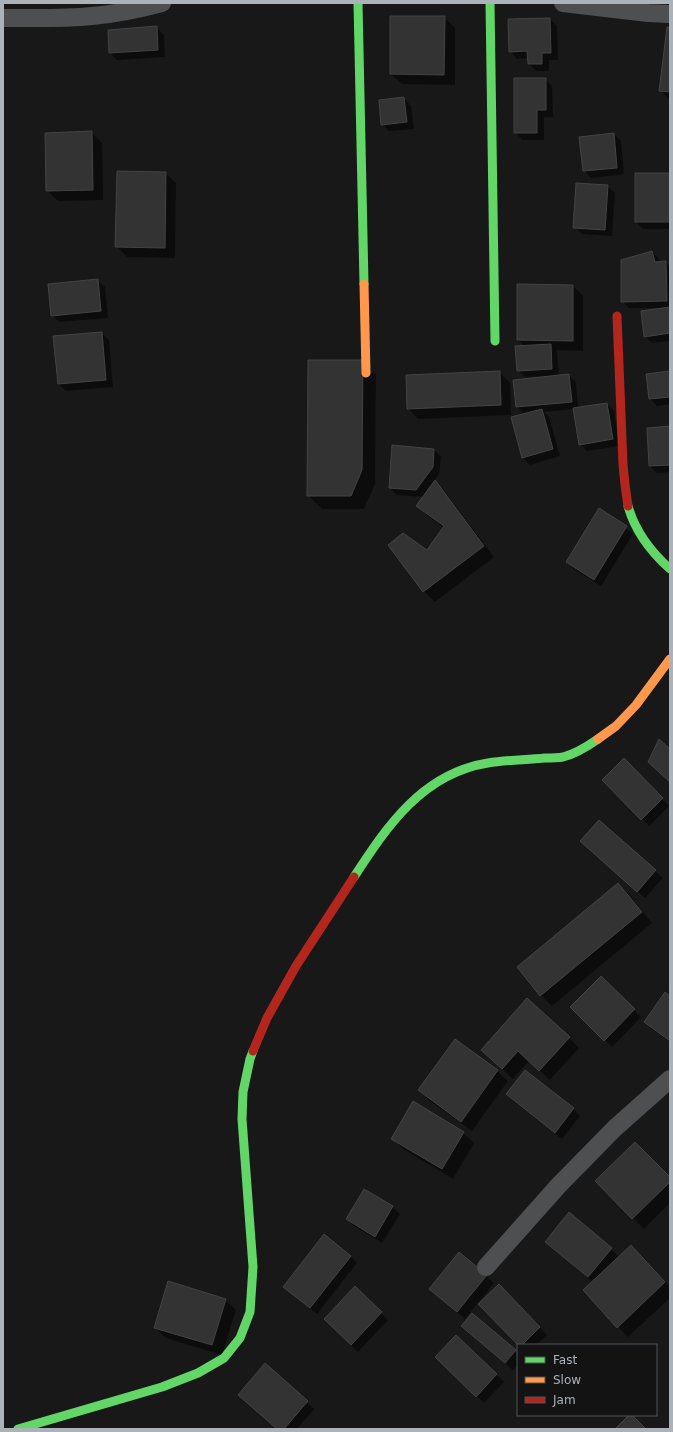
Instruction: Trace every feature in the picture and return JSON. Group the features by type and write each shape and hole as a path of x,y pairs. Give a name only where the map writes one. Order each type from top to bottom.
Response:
{"street":[{"path":"3,18 64,18 94,16 143,8 162,3"},
{"path":"358,3 366,373"},
{"path":"490,3 495,341"},
{"path":"563,3 648,8 670,14"},
{"path":"617,316 623,458 626,491 630,511 647,546 670,569"},
{"path":"18,1429 162,1387 198,1373 224,1358 240,1338 250,1312 253,1268 242,1119 243,1092 250,1059 267,1018 296,966 378,841 400,812 432,785 459,770 487,763 563,757 587,747 616,726 645,694 670,658"},
{"path":"486,1267 559,1185 615,1128 670,1079"}],"building":[{"path":"390,16 445,16 444,75 390,74"},
{"path":"550,18 551,53 542,53 542,64 528,64 527,51 509,52 508,19"},
{"path":"157,26 158,50 109,53 108,30"},
{"path":"667,27 670,28 670,92 659,91"},
{"path":"514,78 546,78 546,110 537,110 537,133 514,133"},
{"path":"404,97 407,122 381,125 379,100"},
{"path":"92,131 93,190 46,191 45,133"},
{"path":"614,133 617,168 583,171 579,137"},
{"path":"117,171 166,172 165,248 115,247"},
{"path":"635,173 670,173 670,222 635,222"},
{"path":"576,183 608,185 605,230 573,228"},
{"path":"652,251 655,262 666,261 667,301 621,302 621,260"},
{"path":"98,279 101,311 51,316 48,284"},
{"path":"517,284 573,285 573,341 517,340"},
{"path":"670,307 670,333 644,337 641,311"},
{"path":"102,332 106,380 58,384 53,336"},
{"path":"551,344 552,369 517,371 515,346"},
{"path":"308,360 363,360 362,470 351,496 307,496"},
{"path":"500,371 501,405 407,409 406,375"},
{"path":"670,371 670,397 649,399 646,374"},
{"path":"569,374 572,402 516,407 513,380"},
{"path":"607,403 613,439 579,445 573,408"},
{"path":"542,409 553,449 522,458 511,417"},
{"path":"670,426 670,465 649,466 647,428"},
{"path":"392,445 434,449 433,467 416,490 389,488"},
{"path":"435,480 484,546 423,592 388,545 403,533 427,550 444,526 416,506"},
{"path":"599,508 627,526 594,580 566,562"},
{"path":"659,739 670,749 670,782 648,762"},
{"path":"624,758 663,798 641,820 602,780"},
{"path":"599,820 656,870 637,892 580,841"},
{"path":"618,883 642,912 540,996 517,967"},
{"path":"601,976 635,1009 604,1041 570,1007"},
{"path":"665,992 670,996 670,1041 644,1022"},
{"path":"527,998 570,1037 539,1071 518,1051 502,1069 481,1050"},
{"path":"455,1039 498,1070 461,1122 418,1090"},
{"path":"525,1070 574,1108 555,1133 506,1094"},
{"path":"413,1101 464,1132 442,1169 391,1139"},
{"path":"635,1142 670,1177 670,1182 632,1219 595,1181"},
{"path":"364,1189 393,1206 375,1237 346,1219"},
{"path":"569,1212 612,1248 588,1277 545,1242"},
{"path":"324,1234 351,1256 310,1308 283,1287"},
{"path":"631,1245 665,1282 617,1328 583,1290"},
{"path":"459,1252 487,1275 457,1312 429,1289"},
{"path":"168,1281 226,1299 212,1345 154,1328"},
{"path":"499,1284 540,1327 523,1344 517,1344 478,1304"},
{"path":"355,1286 382,1312 351,1345 324,1319"},
{"path":"472,1313 516,1350 505,1363 461,1326"},
{"path":"456,1335 497,1374 476,1397 435,1357"},
{"path":"265,1363 308,1401 284,1429 277,1429 238,1395"},
{"path":"628,1416 633,1416 646,1429 615,1429"}],"traffic: fast":[{"path":"358,3 364,284"},
{"path":"490,3 495,341"},
{"path":"628,506 635,524 644,540 656,556 670,569"},
{"path":"354,877 394,821 426,790 444,778 465,769 488,763 563,757 581,750 598,739"},
{"path":"18,1429 162,1387 198,1373 224,1358 240,1338 250,1312 253,1267 242,1119 243,1092 253,1051"}],"traffic: slow":[{"path":"364,284 366,373"},
{"path":"598,739 616,726 636,705 670,659"}],"traffic: jam":[{"path":"617,316 623,464 628,506"},
{"path":"253,1051 267,1018 296,966 354,877"}]}
